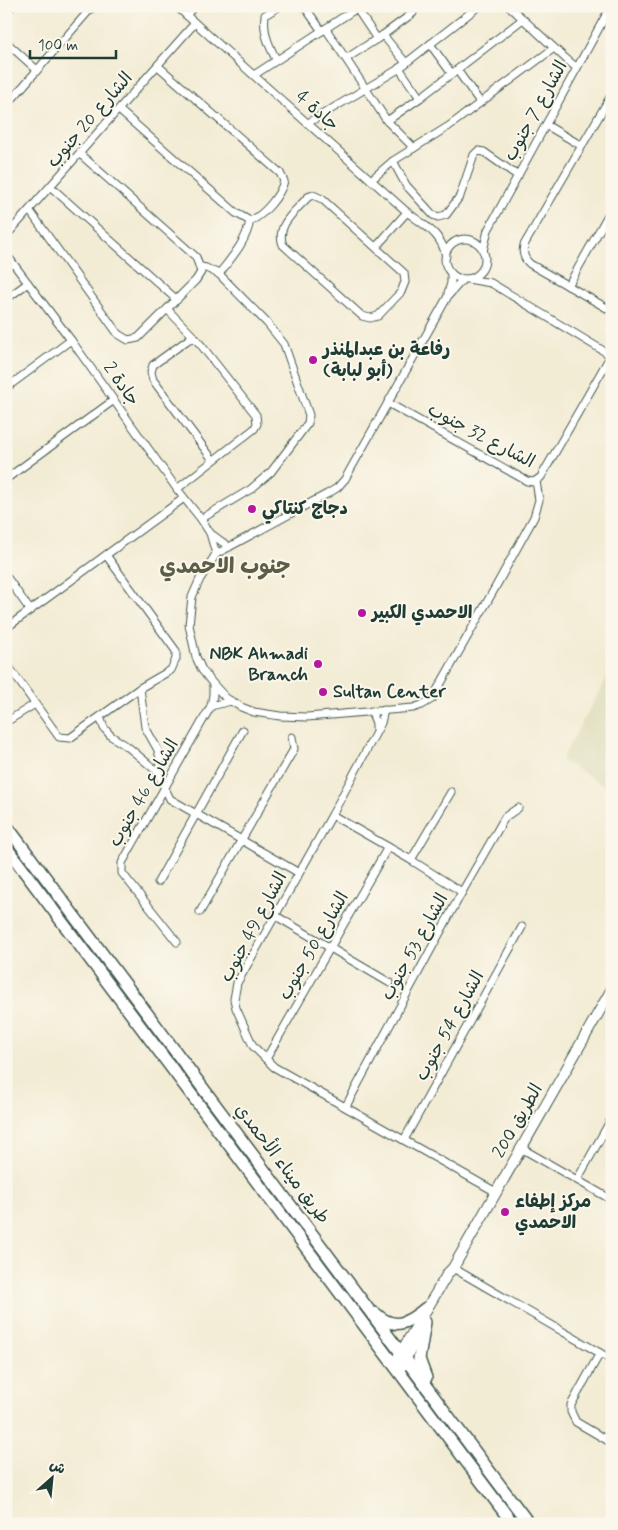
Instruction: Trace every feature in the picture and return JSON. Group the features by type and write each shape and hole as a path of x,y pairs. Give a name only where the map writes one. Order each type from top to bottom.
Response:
{"main road":[{"name":"طريق ميناء الأحمدي","path":"6,825 529,1524"},
{"name":"طريق ميناء الأحمدي","path":"6,847 513,1524"},
{"name":"الطريق 200","path":"397,1368 426,1308 452,1268 612,989"},
{"name":"الطريق 200","path":"403,1356 451,1278 452,1268"},
{"path":"356,1294 378,1316 393,1322 403,1323 426,1308"},
{"path":"425,1322 419,1360 444,1410"}],"street":[{"path":"6,14 11,6"},
{"path":"6,106 93,6"},
{"name":"جادة 4","path":"176,6 407,212 438,237 446,256"},
{"path":"186,15 195,6"},
{"path":"276,59 265,38 264,24 265,15 280,6"},
{"path":"304,6 347,58 387,121 414,148"},
{"path":"308,123 399,68 479,6"},
{"path":"510,6 577,68"},
{"name":"الشارع 7 جنوب","path":"483,251 488,230 611,6"},
{"path":"254,75 276,59 358,8 380,37 406,63"},
{"path":"347,58 413,13"},
{"path":"387,121 523,19"},
{"name":"الشارع 20 جنوب","path":"6,236 195,23"},
{"path":"6,42 37,70"},
{"path":"430,44 480,102"},
{"path":"371,180 393,161 449,126 554,48"},
{"path":"158,66 280,173 284,181 282,189 258,218 250,221"},
{"path":"399,68 420,98"},
{"path":"612,94 524,245 523,256 530,264 612,311"},
{"path":"119,110 236,213 250,221"},
{"path":"546,124 582,146"},
{"path":"393,161 406,186 433,215 438,217 446,216 460,196 474,155 478,151 484,152 518,176"},
{"path":"30,211 118,334 128,340 138,338 196,280 201,272 201,267 196,257 80,154"},
{"path":"51,187 177,300"},
{"path":"313,195 322,199 376,247 404,274 405,282 401,292 378,316 370,318 362,316 283,245 280,238 281,227 308,197 313,195"},
{"path":"568,286 612,208"},
{"path":"376,247 407,212"},
{"path":"220,274 243,242 248,232 250,221"},
{"name":"الشارع 7 جنوب","path":"472,241 488,230"},
{"path":"438,237 472,241 480,246 485,256 483,268 480,273 465,279 448,296 345,479 337,488 216,554 200,579 192,597 189,625 196,657 202,670 231,702 254,712 280,716 307,716 422,706 432,698 536,512 539,497 536,481"},
{"path":"448,296 451,273 446,262 446,256 450,246 459,240"},
{"name":"جادة 2","path":"6,254 71,340 176,489 201,519 210,533 216,554"},
{"path":"201,267 220,274 268,323 284,344 309,415 308,423 271,472 251,489 201,519"},
{"path":"483,268 491,283"},
{"path":"451,273 465,279 491,283 611,355"},
{"path":"6,298 28,282"},
{"path":"168,310 201,345 256,415 257,424 254,429 176,489"},
{"path":"195,338 189,339 153,365 151,372 153,380 213,460"},
{"path":"6,388 71,340"},
{"name":"الشارع 32 جنوب","path":"388,403 527,481 536,481 541,477 611,355"},
{"path":"6,479 114,400"},
{"path":"6,628 184,498"},
{"name":"جادة 2","path":"210,533 229,547"},
{"path":"6,663 59,737 65,738 70,738 140,688 171,670 176,659 176,651 106,555"},
{"path":"6,576 30,610"},
{"name":"الشارع 46 جنوب","path":"177,942 122,872 122,863 211,706 213,684"},
{"path":"140,688 145,726 158,750 160,759 159,773 170,799 299,873"},
{"path":"211,706 231,702"},
{"path":"6,722 35,704"},
{"name":"الشارع 49 جنوب","path":"384,710 381,723 332,815 237,983 234,999 236,1008 253,1046 274,1067 496,1192"},
{"path":"373,711 376,723 375,734"},
{"path":"100,717 104,728 111,736 128,747 159,773"},
{"path":"158,882 243,730"},
{"path":"200,912 294,749 292,737"},
{"path":"411,860 451,792"},
{"name":"الشارع 53 جنوب","path":"346,1106 462,892 505,817 518,808"},
{"path":"332,815 411,860 462,892"},
{"name":"الشارع 50 جنوب","path":"266,1059 388,847"},
{"path":"276,916 390,983"},
{"name":"الشارع 54 جنوب","path":"404,1140 522,927"},
{"path":"577,1180 608,1131 612,1118"},
{"path":"521,1148 612,1200"},
{"path":"452,1268 612,1360"},
{"path":"600,1353 570,1405 576,1422 611,1443"}],"shaded area":[{"path":"612,669 612,790 561,760"}],"place":[{"name":"رفاعة بن عبدالمنذر (أبو لبابة)","path":"313,360"},
{"name":"دجاج كنتاكي","path":"252,509"},
{"name":"الاحمدي الكبير","path":"362,613"},
{"name":"NBK Ahmadi Branch","path":"318,664"},
{"name":"Sultan Center","path":"323,692"},
{"name":"مركز إطفاء الاحمدي","path":"505,1212"}],"district":[{"name":"جنوب الاحمدي","path":"225,567"}]}
